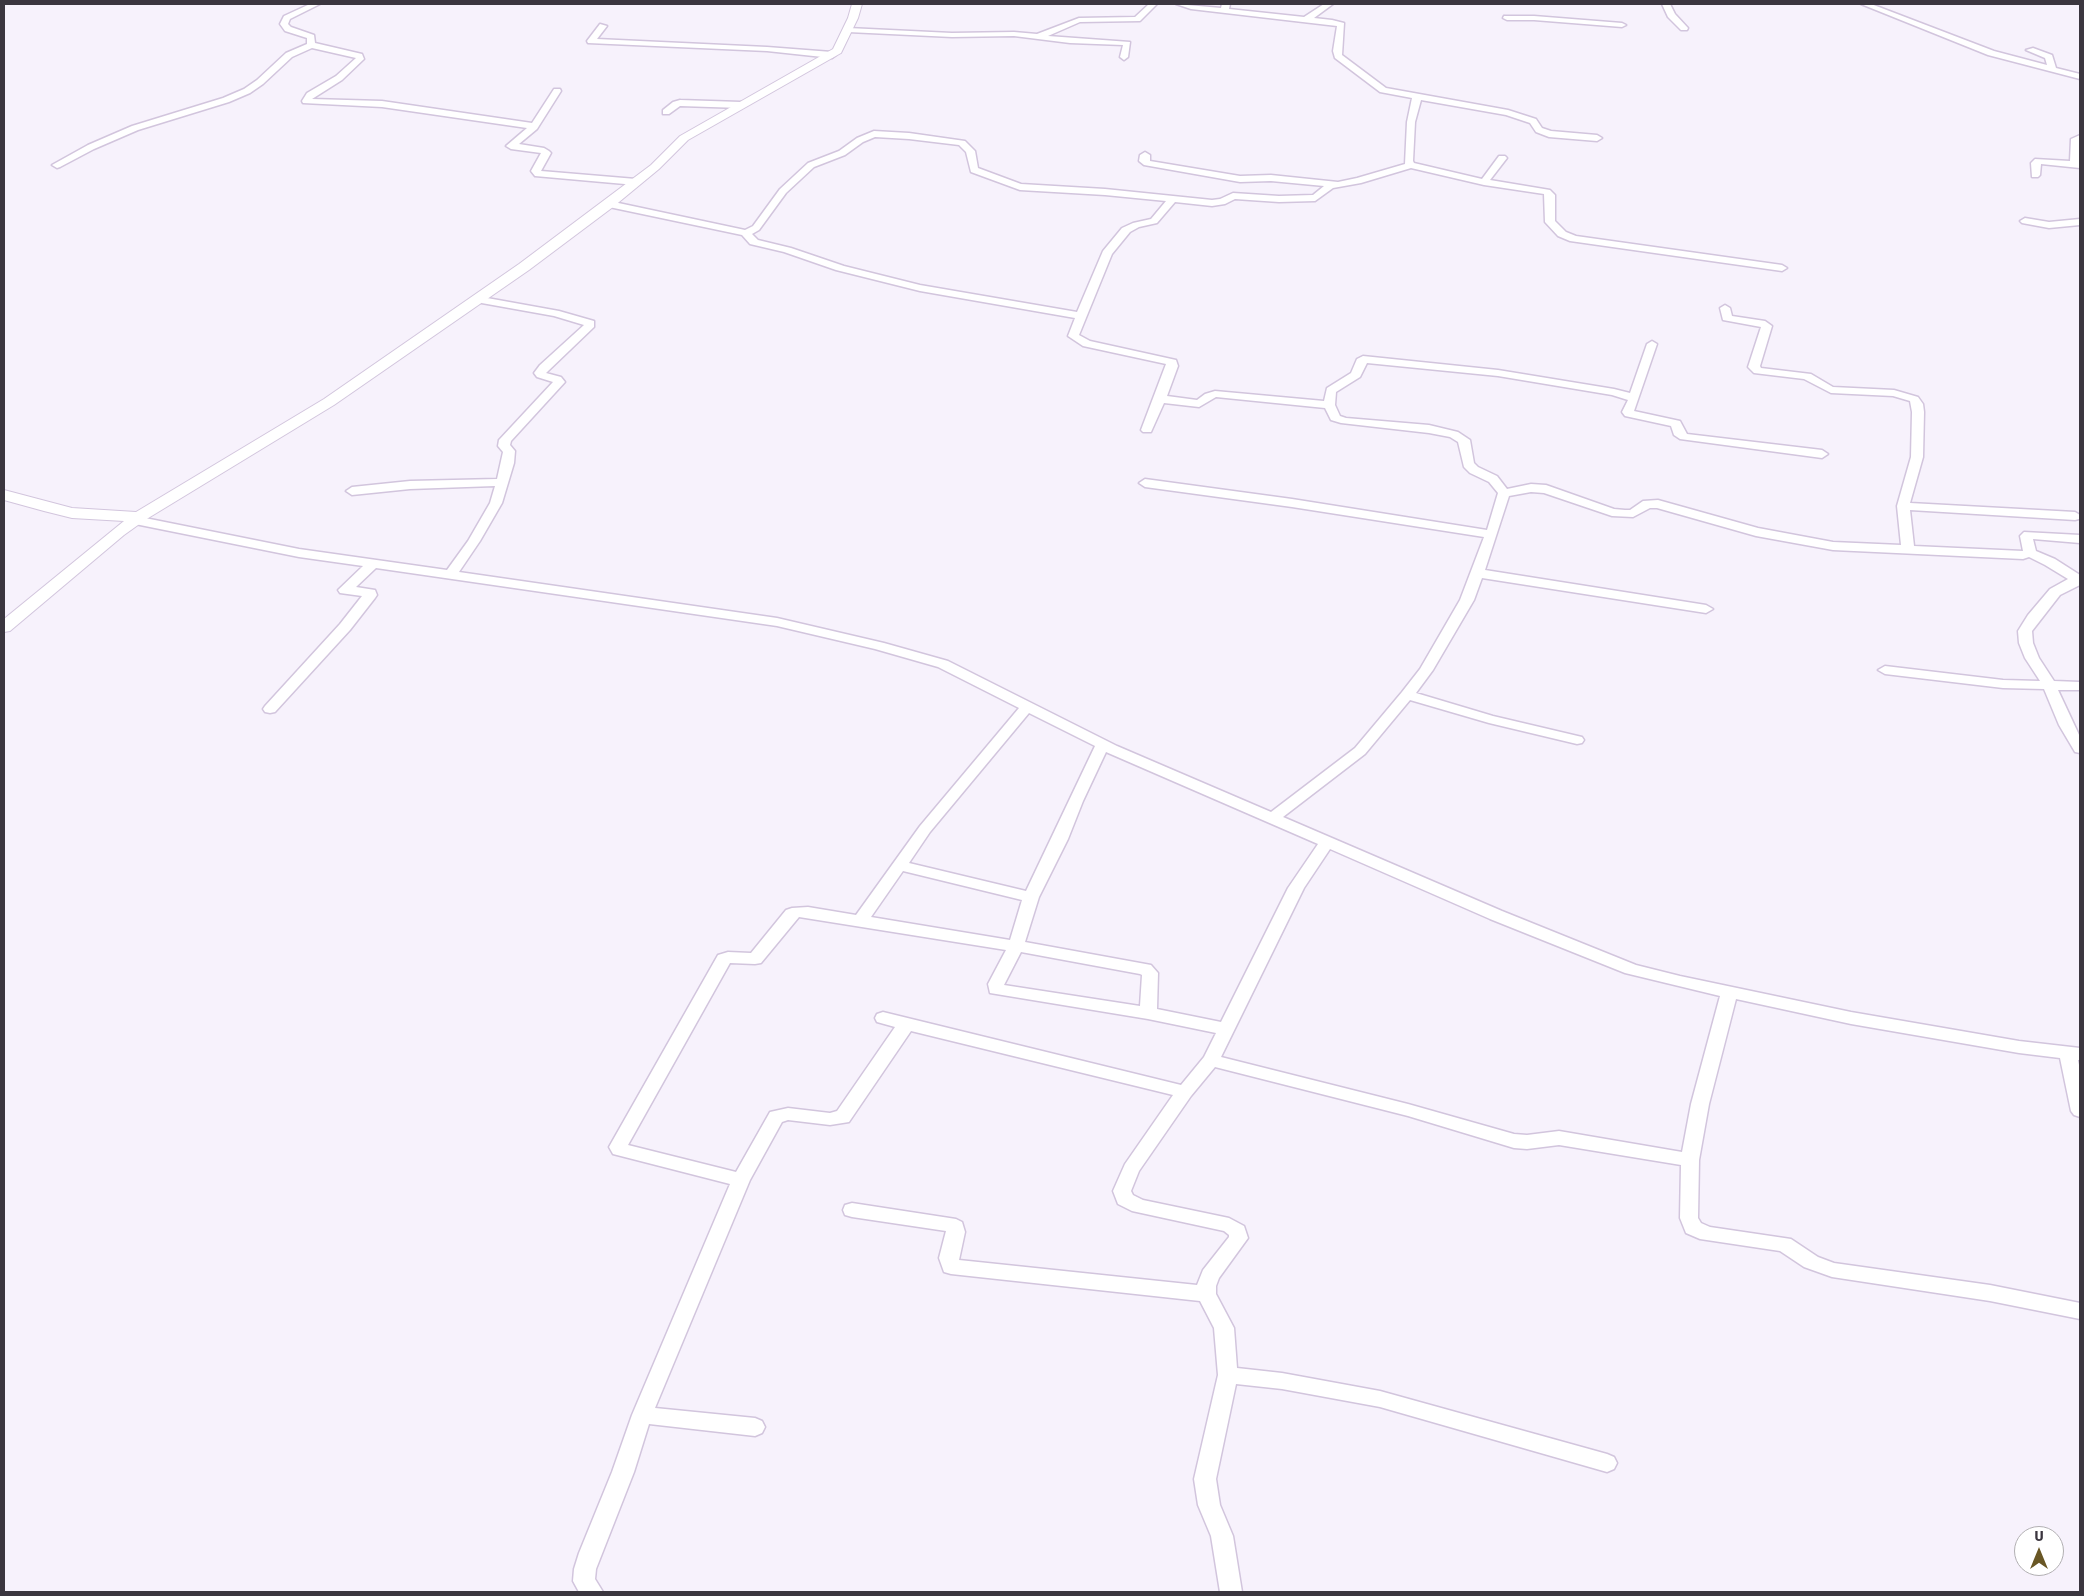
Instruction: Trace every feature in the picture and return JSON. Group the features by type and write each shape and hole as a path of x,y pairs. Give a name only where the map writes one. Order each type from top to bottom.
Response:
{"street":[{"path":"311,45 311,38 288,29 284,24 287,18 316,4"},
{"path":"4,627 137,518 329,402 609,204 655,167 684,138 832,55 837,51 848,30 857,4"},
{"path":"1040,36 1079,20 1137,19 1153,4"},
{"path":"1180,4 1191,7 1225,7 1306,20 1332,22 1341,25 1338,56 1378,88 1479,106 1521,116 1532,121 1539,130 1549,134 1597,138"},
{"path":"1306,20 1329,4"},
{"path":"1666,4 1671,15 1684,28"},
{"path":"1865,4 1991,52 2080,77"},
{"path":"1507,18 1534,18 1622,25"},
{"path":"603,26 591,41 767,49 832,55"},
{"path":"848,30 957,35 995,33 1040,36 1070,41 1124,43 1127,44 1124,58"},
{"path":"695,46 709,35"},
{"path":"57,164 122,133 167,117 226,100 260,82 289,55 311,45 359,56 360,59 339,78 310,95 306,101 382,104 534,127"},
{"path":"2030,50 2049,57 2052,69"},
{"path":"557,91 534,127 511,146 544,151 546,153 536,171 538,174 636,182"},
{"path":"1411,165 1408,162 1411,122 1417,96"},
{"path":"666,112 676,104 741,105"},
{"path":"746,233 756,228 784,191 811,165 842,153 867,136 878,134 962,143 970,151 974,170 1020,187 1106,192 1212,203 1222,202 1233,196 1315,198 1330,186 1358,181 1411,165 1484,182 1547,192 1550,195 1550,222 1562,234 1574,239 1782,268"},
{"path":"2035,175 2036,163 2038,161 2077,165 2076,139 2080,138"},
{"path":"1145,155 1144,161 1147,163 1240,179 1284,178 1336,184"},
{"path":"1484,182 1502,158"},
{"path":"1147,430 1160,399 1172,362 1103,348 1076,340 1073,333 1107,253 1126,230 1136,225 1154,221 1172,200"},
{"path":"609,204 746,233 754,242 901,283 949,294 1081,316"},
{"path":"2025,222 2049,225 2080,222"},
{"path":"450,575 474,541 496,503 509,451 504,446 505,440 559,382 557,379 541,375 540,373 590,323 556,313 476,299"},
{"path":"1725,308 1727,318 1761,323 1767,326 1754,367 1758,371 1807,376 1831,390 1894,393 1914,399 1918,412 1917,457 1903,506 1908,550"},
{"path":"1652,344 1628,412 1629,414 1676,422 1680,435 1684,437 1822,454"},
{"path":"1504,493 1493,479 1474,470 1468,464 1464,440 1454,434 1429,429 1339,420 1334,418 1329,405 1331,390 1356,375 1363,359 1366,358 1417,366 1498,373 1614,392 1634,398"},
{"path":"1160,399 1199,404 1209,396 1216,394 1329,405"},
{"path":"352,491 410,485 502,482"},
{"path":"1145,482 1292,502 1491,534"},
{"path":"1504,493 1531,488 1546,489 1612,512 1625,514 1633,513 1648,504 1658,504 1722,523 1833,546 2012,555 2030,554 2050,562 2078,580 2055,592 2033,618 2025,631 2026,643 2032,658 2049,684 2066,725 2080,748"},
{"path":"1273,818 1360,751 1407,695 1440,647 1467,600 1504,493"},
{"path":"4,495 72,513 137,518 299,553 768,620 826,633 942,664 1103,744 1496,915 1622,966 1729,993 1936,1033 2074,1054 2080,1111"},
{"path":"1903,506 2076,516"},
{"path":"2030,554 2026,536 2028,535 2080,539"},
{"path":"270,710 345,627 370,595 370,592 345,590 373,564"},
{"path":"1476,574 1706,609"},
{"path":"1885,670 2003,684 2080,686"},
{"path":"1407,695 1489,719 1577,740"},
{"path":"859,922 924,829 1027,707"},
{"path":"1103,744 1075,801 1060,839 1031,897 1016,946 996,984 996,989 1148,1013 1226,1028"},
{"path":"1231,1592 1222,1536 1209,1505 1206,1479 1210,1452 1228,1375 1224,1328 1206,1294 1206,1286 1210,1275 1239,1238 1236,1231 1229,1225 1219,1221 1139,1206 1125,1199 1122,1191 1131,1169 1210,1060 1296,888 1328,841"},
{"path":"898,865 1031,897"},
{"path":"741,1180 618,1147 725,957 755,959 792,914 798,912 1016,946 1145,969 1150,974 1148,1013"},
{"path":"1729,993 1700,1104 1690,1160 1689,1218 1693,1228 1699,1231 1784,1244 1811,1262 1832,1270 1990,1293 2080,1311"},
{"path":"883,1018 906,1022 1032,1056 1185,1092"},
{"path":"592,1592 584,1581 585,1569 623,1472 642,1415 741,1180 776,1118 788,1114 830,1119 844,1116 901,1033 906,1022"},
{"path":"1210,1060 1408,1110 1514,1141 1528,1142 1559,1138 1690,1160"},
{"path":"852,1210 949,1224 956,1227 949,1258 951,1267 1206,1294"},
{"path":"1228,1375 1282,1381 1380,1399 1607,1463"},
{"path":"642,1415 756,1427"}]}
